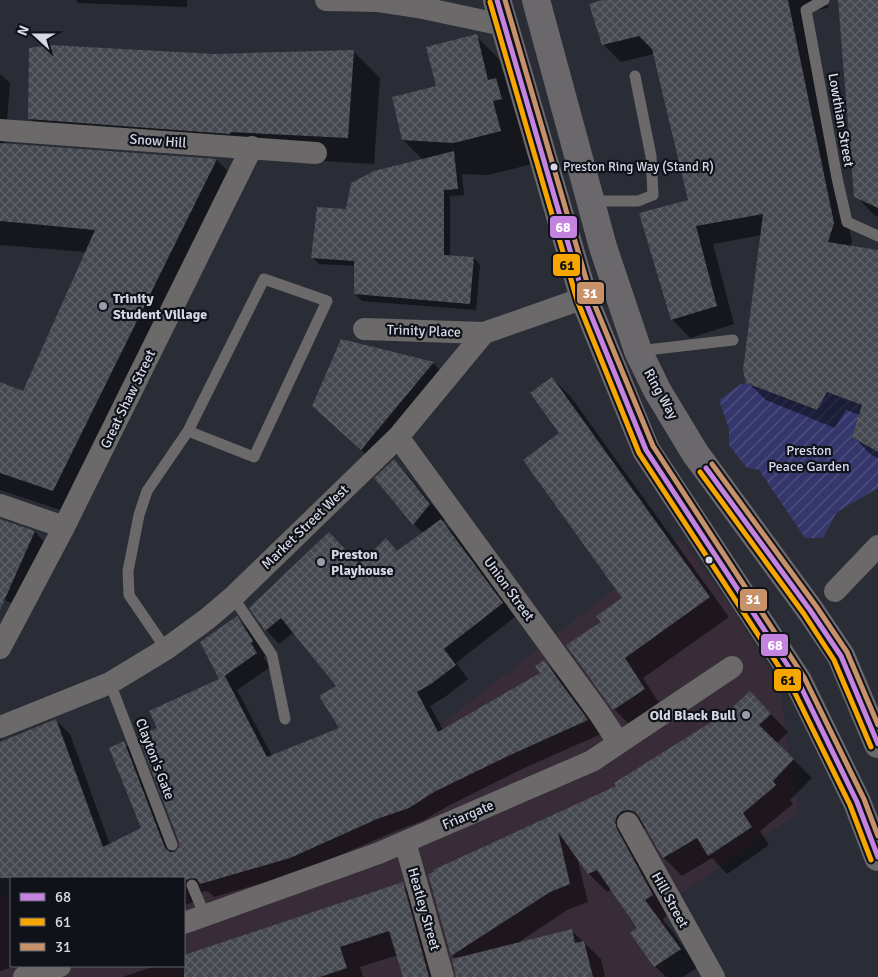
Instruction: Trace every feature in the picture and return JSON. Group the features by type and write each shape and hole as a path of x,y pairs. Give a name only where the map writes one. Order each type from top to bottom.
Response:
{"highway":[{"name":"Ring Way","path":"536,0 603,247 638,351 657,390 695,453 810,610 841,656 878,744"},
{"path":"494,15 584,298 646,450 798,681 857,802 878,858"}],"street":[{"path":"326,0 378,0 423,8 494,15"},
{"path":"467,0 494,15"},
{"name":"Snow Hill","path":"0,130 316,153"},
{"name":"Great Shaw Street","path":"2,640 64,527 252,147"},
{"path":"484,333 584,298"},
{"name":"Trinity Place","path":"364,329 484,333"},
{"name":"Market Street West","path":"0,727 110,684 166,649 207,619 233,597 398,437 484,333"},
{"name":"Union Street","path":"398,437 618,742"},
{"path":"0,505 64,527"},
{"path":"835,591 878,546"},
{"name":"Friargate","path":"185,923 370,856 592,761 732,667"},
{"name":"Hill Street","path":"628,823 714,977"},
{"name":"Heatley Street","path":"405,842 443,977"},
{"path":"24,977 57,967"}],"lane":[{"name":"Lowthian Street","path":"824,0 806,10 843,205 847,222 878,236"},
{"path":"590,201 638,201 653,195 652,156 635,76"},
{"path":"166,649 129,595 128,571 139,515 147,491 188,431 264,279 327,301 254,457 188,431"},
{"path":"638,351 733,340"},
{"path":"233,597 272,655 285,719"},
{"name":"Clayton's Gate","path":"110,684 172,845"},
{"path":"192,885 205,916"}],"shaded area":[{"path":"680,538 726,599 779,683 798,813 669,902 664,977 0,977 0,897 10,894 10,967 185,967 185,877 61,877 379,773"}],"green space":[{"name":"Preston Peace Garden","path":"746,383 816,410 827,392 862,405 852,437 878,452 878,488 837,512 823,538 805,538 759,470 746,467 729,445 729,429 719,400 741,384"}],"building":[{"path":"603,0 788,0 834,223 828,242 878,250 878,452 852,437 862,405 827,392 817,410 746,383 743,370 763,214 696,226 717,306 671,320 639,213 688,200 652,49 639,36 602,45 589,4"},
{"path":"838,0 878,0 878,208 854,197"},
{"path":"477,34 488,80 496,78 502,99 493,101 501,131 454,143 402,140 392,97 436,86 426,47"},
{"path":"50,45 214,54 354,50 348,138 231,132 230,134 28,119 29,48"},
{"name":"Trinity Student Village","path":"0,143 217,159 53,491 0,473 0,382 23,391 95,230 0,221"},
{"path":"454,151 458,189 444,190 444,255 474,257 470,304 354,294 354,261 311,258 317,207 346,209 351,183 374,171"},
{"path":"341,339 434,362 361,450 312,406"},
{"path":"552,377 710,597 625,658 645,689 613,710 566,645 601,622 596,616 622,598 523,460 559,433 530,393"},
{"path":"394,459 430,504 413,525 374,478"},
{"path":"0,519 35,531 0,610"},
{"path":"441,519 503,603 444,649 456,665 417,692 438,732 540,673 535,666 544,660 588,720 434,792 409,808 377,819 290,858 200,884 197,879 192,878 186,880 185,883 185,877 0,878 0,742 56,719 103,847 141,828 109,748 124,741 165,848 170,852 175,852 179,847 179,842 138,736 157,728 149,711 219,679 200,642 237,616 253,641 251,643 257,653 223,677 225,676 267,757 339,728 319,696 336,686 281,618 265,631 249,608 329,532 359,564 386,538 397,551"},
{"path":"750,691 771,714 759,725 794,759 773,781 776,785 743,813 752,827 708,856 697,838 663,858 635,812 629,810 622,811 617,816 615,822 653,895 645,900 681,949 654,967 630,933 637,928 597,870 588,874 558,832 570,884 550,892 451,956 428,874 434,872 433,870 616,786 614,783 729,711"},
{"path":"403,882 429,977 403,977 389,931 340,947 347,968 320,977 184,977 185,955"},
{"path":"572,929 575,943 584,941 593,977 456,977 452,959"}],"transit line":[{"name":"68","path":"497,0 584,298 646,450 798,681 857,802 878,857"},
{"name":"31","path":"505,0 591,296 653,446 804,677 864,799 878,836"},
{"name":"61","path":"490,2 577,300 639,453 791,685 850,805 871,860"},
{"name":"31","path":"712,464 816,606 847,652 878,725"},
{"name":"68","path":"706,468 810,610 841,656 878,744"},
{"name":"61","path":"700,472 804,614 834,660 871,747"}],"place":[{"name":"Preston Ring Way (Stand R)","path":"554,167"},
{"name":"Trinity Student Village","path":"103,306"},
{"name":"Preston Playhouse","path":"321,562"},
{"name":"Old Black Bull","path":"746,715"}]}
